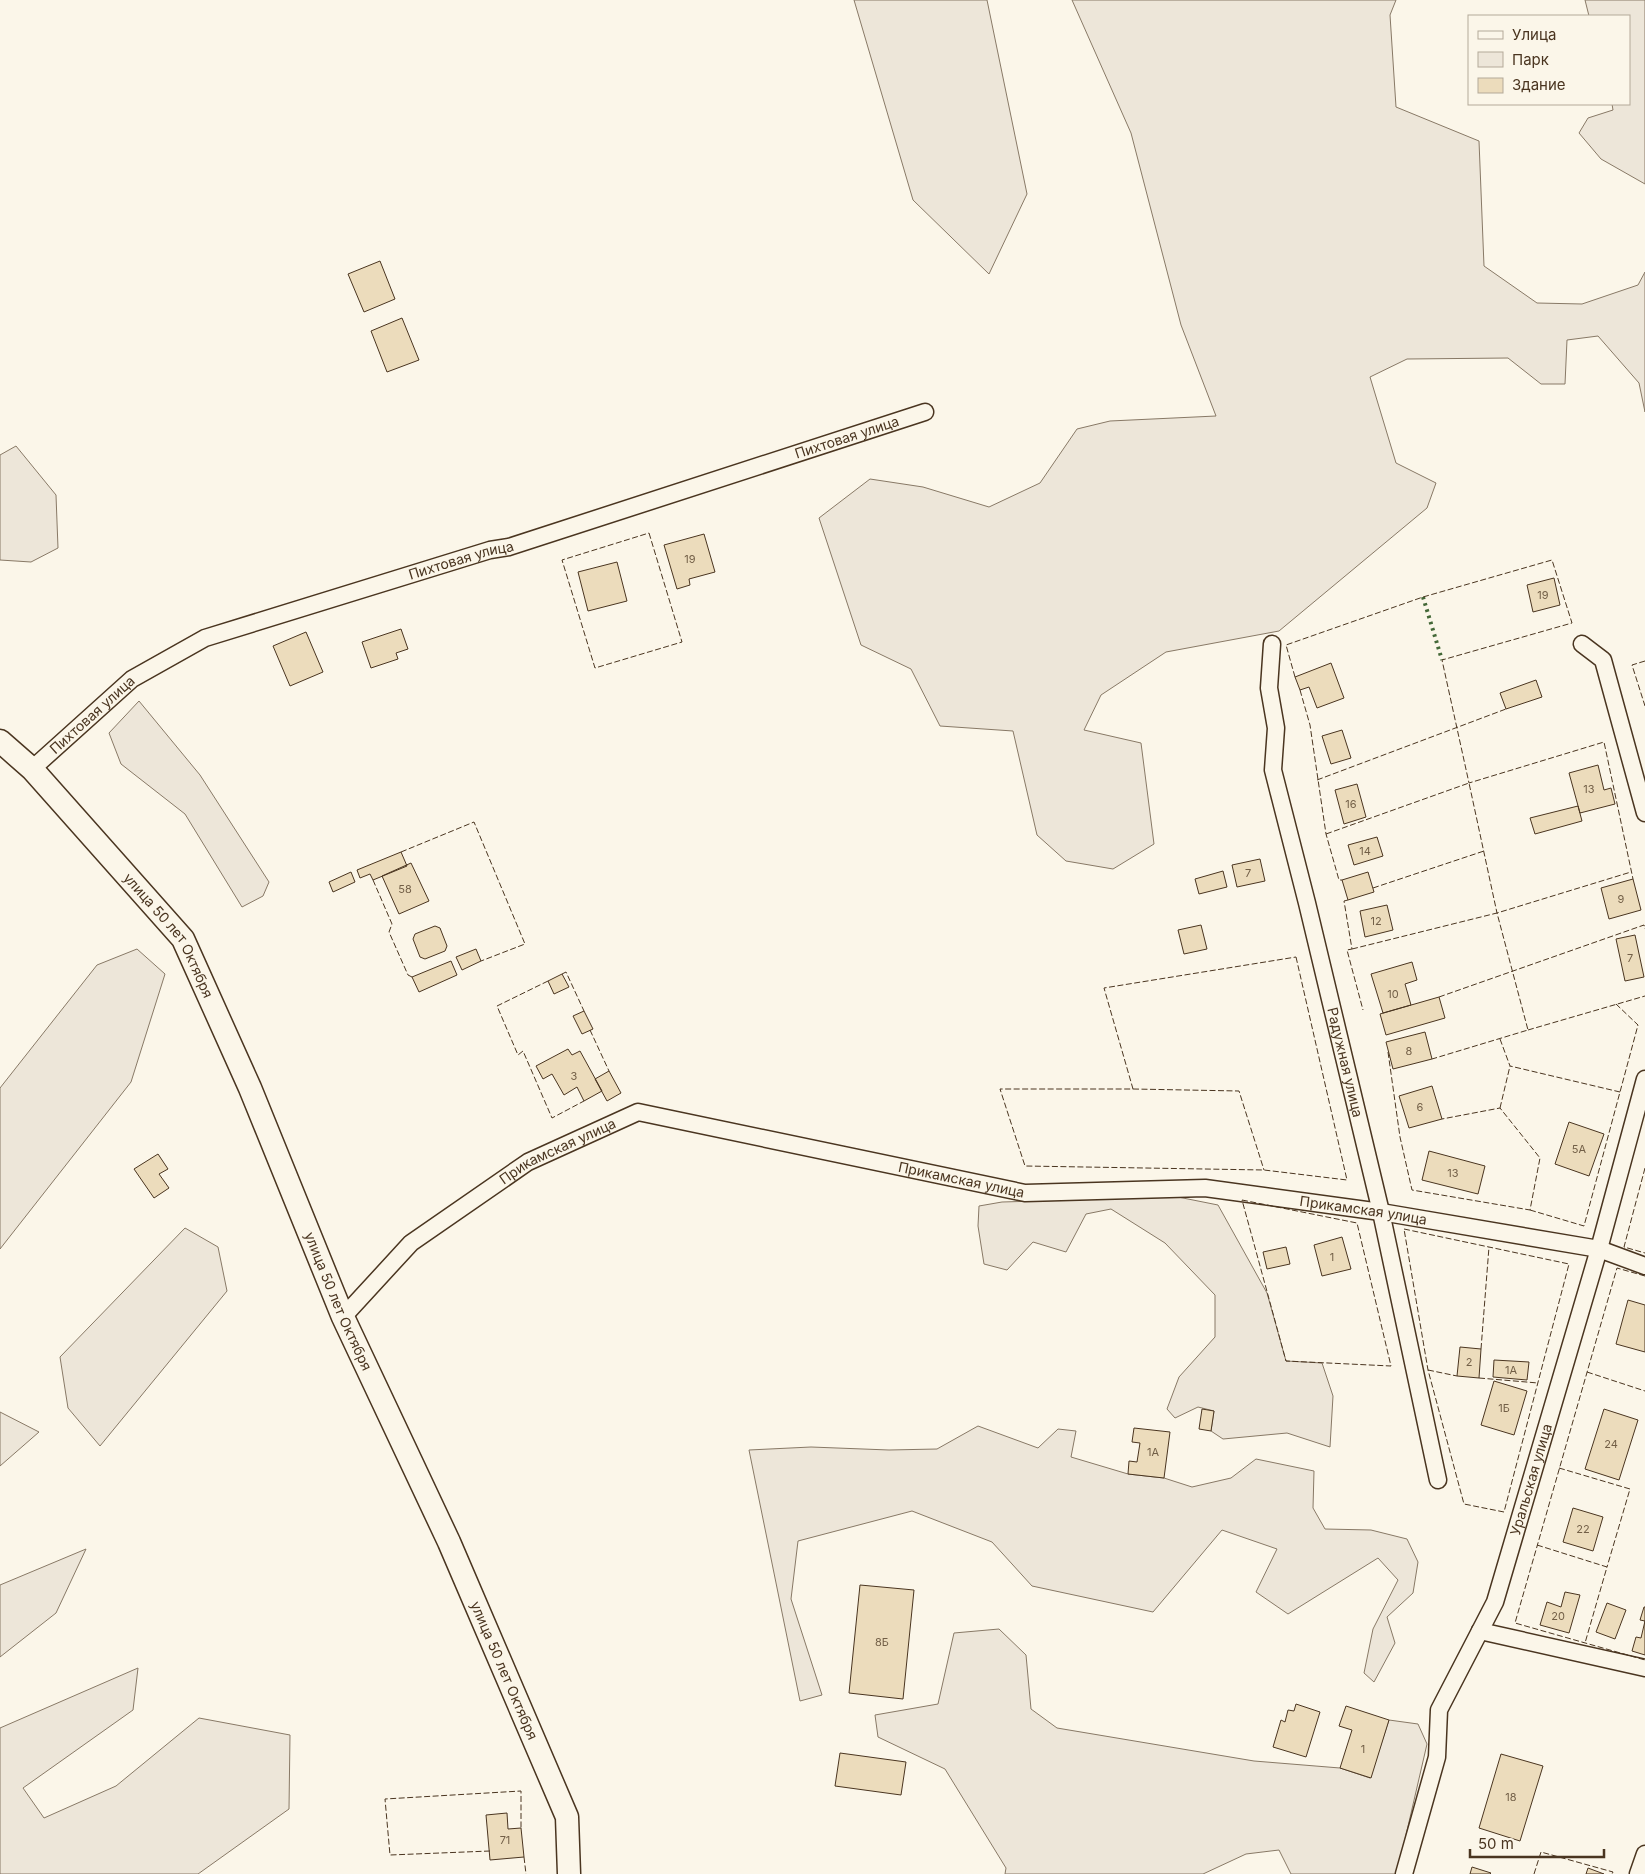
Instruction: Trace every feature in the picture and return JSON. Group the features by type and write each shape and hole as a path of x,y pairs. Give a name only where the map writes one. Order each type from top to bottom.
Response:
{"main road":[{"name":"улица 50 лет Октября","path":"0,742 32,769 183,939 250,1088 343,1317 449,1542 567,1817 569,1874"}],"street":[{"name":"Пихтовая улица","path":"32,769 132,679 205,638 490,550 509,547 925,412"},
{"name":"Радужная улица","path":"1272,644 1269,665 1269,688 1276,728 1273,770 1310,912 1381,1212 1438,1480"},
{"path":"1582,644 1603,660 1645,813"},
{"name":"Уральская улица","path":"1404,1874 1437,1757 1439,1710 1495,1602 1599,1249 1645,1079"},
{"name":"Прикамская улица","path":"343,1317 411,1243 528,1162 638,1112 1025,1194 1205,1188 1381,1212 1599,1249 1645,1266"},
{"path":"1480,1631 1645,1668"},
{"path":"1638,1874 1645,1854"}],"green space":[{"path":"854,0 987,0 1027,194 989,274 913,200"},
{"path":"1072,0 1396,0 1390,15 1396,107 1479,141 1484,266 1537,303 1582,304 1638,285 1645,272 1645,412 1639,383 1598,336 1567,340 1565,384 1541,384 1508,358 1407,359 1370,377 1396,463 1436,483 1427,508 1279,631 1166,652 1101,695 1084,730 1141,743 1154,844 1113,869 1066,861 1037,835 1013,731 940,726 911,669 861,645 819,518 870,479 923,487 989,507 1040,483 1077,429 1110,421 1216,416 1181,325 1131,133"},
{"path":"1585,0 1645,0 1645,184 1601,159 1579,133 1588,118 1613,110 1612,105 1630,105 1630,15 1589,15"},
{"path":"16,446 56,495 58,548 31,562 0,560 0,455"},
{"path":"139,701 200,775 269,882 263,896 242,907 185,814 121,764 109,733"},
{"path":"137,949 165,974 131,1082 0,1249 0,1088 97,965"},
{"path":"1178,1197 1218,1205 1267,1293 1286,1361 1322,1363 1333,1396 1330,1447 1287,1433 1223,1439 1211,1431 1214,1411 1198,1407 1175,1418 1167,1409 1179,1377 1215,1337 1215,1295 1165,1243 1111,1209 1086,1214 1066,1252 1033,1242 1007,1270 984,1264 978,1226 979,1206 1002,1202"},
{"path":"185,1228 218,1247 227,1291 100,1446 68,1408 60,1357"},
{"path":"0,1412 39,1432 0,1466"},
{"path":"978,1426 1038,1448 1058,1429 1076,1431 1071,1457 1128,1474 1164,1478 1192,1487 1231,1478 1256,1459 1314,1471 1313,1508 1325,1529 1371,1530 1407,1539 1418,1562 1413,1593 1387,1617 1395,1643 1374,1682 1364,1673 1373,1629 1398,1580 1378,1558 1288,1614 1256,1592 1277,1549 1222,1530 1153,1612 1032,1586 992,1542 912,1511 798,1541 791,1599 822,1695 800,1701 749,1450 811,1447 889,1450 937,1449"},
{"path":"86,1549 56,1613 0,1657 0,1585"},
{"path":"999,1629 1026,1655 1031,1709 1057,1728 1254,1761 1340,1768 1370,1778 1389,1720 1418,1724 1427,1744 1397,1874 1291,1874 1279,1850 1246,1854 1203,1874 1005,1874 1006,1868 945,1769 878,1737 875,1715 938,1704 954,1633"},
{"path":"138,1668 133,1710 23,1788 44,1818 116,1786 199,1718 290,1735 289,1809 198,1874 0,1874 0,1728"}],"building":[{"path":"380,261 395,299 364,312 348,274"},
{"path":"402,318 419,360 387,372 371,331"},
{"path":"704,534 715,572 689,579 690,585 677,589 664,545"},
{"path":"617,562 627,601 588,611 578,572"},
{"path":"1554,578 1560,605 1533,612 1527,585"},
{"path":"401,629 408,649 396,653 398,659 371,668 362,642"},
{"path":"306,632 323,672 290,686 273,646"},
{"path":"1331,663 1344,698 1317,708 1309,687 1300,690 1295,677"},
{"path":"1536,680 1542,697 1506,709 1500,693"},
{"path":"1342,730 1351,758 1331,764 1322,736"},
{"path":"1598,765 1604,790 1611,788 1615,804 1580,813 1569,773"},
{"path":"1357,784 1366,817 1344,824 1335,790"},
{"path":"1578,806 1582,821 1535,834 1530,818"},
{"path":"1377,837 1383,856 1354,865 1348,845"},
{"path":"401,852 407,866 373,880 370,874 360,878 357,870"},
{"path":"1260,859 1265,881 1237,887 1232,865"},
{"path":"411,863 429,901 399,914 382,876"},
{"path":"1223,871 1227,887 1199,894 1195,879"},
{"path":"351,872 355,882 333,892 329,882"},
{"path":"1368,872 1374,892 1348,900 1342,880"},
{"path":"1633,879 1641,910 1609,919 1601,888"},
{"path":"1387,905 1393,930 1365,937 1360,911"},
{"path":"1201,925 1207,949 1184,954 1178,930"},
{"path":"435,926 440,928 447,946 445,951 425,959 420,957 413,939 415,934"},
{"path":"1635,935 1644,977 1625,981 1616,939"},
{"path":"476,949 481,961 462,970 456,957"},
{"path":"451,961 457,975 419,992 412,977"},
{"path":"1412,962 1417,980 1405,984 1411,1005 1383,1013 1371,974"},
{"path":"562,974 569,987 554,994 548,981"},
{"path":"1439,997 1445,1018 1386,1035 1380,1014"},
{"path":"584,1011 593,1029 582,1034 573,1016"},
{"path":"1425,1032 1432,1059 1393,1069 1386,1042"},
{"path":"568,1049 572,1055 580,1051 602,1091 584,1101 577,1087 564,1095 552,1074 543,1079 536,1066"},
{"path":"609,1071 621,1093 607,1101 595,1079"},
{"path":"1432,1086 1442,1119 1409,1128 1399,1096"},
{"path":"1569,1122 1604,1134 1589,1176 1555,1164"},
{"path":"1429,1151 1485,1166 1478,1194 1422,1180"},
{"path":"158,1154 168,1169 159,1174 169,1188 154,1198 134,1169"},
{"path":"1342,1237 1351,1269 1322,1276 1314,1245"},
{"path":"1286,1247 1290,1264 1267,1269 1263,1252"},
{"path":"1628,1300 1645,1305 1645,1352 1616,1344"},
{"path":"1460,1347 1481,1349 1479,1378 1457,1376"},
{"path":"1494,1360 1529,1362 1527,1380 1493,1377"},
{"path":"1494,1381 1527,1391 1514,1435 1481,1425"},
{"path":"1202,1409 1214,1411 1211,1431 1199,1429"},
{"path":"1604,1409 1638,1420 1619,1480 1585,1469"},
{"path":"1134,1428 1170,1432 1164,1478 1128,1474 1129,1461 1137,1462 1140,1443 1132,1442"},
{"path":"1573,1508 1603,1517 1593,1551 1563,1542"},
{"path":"860,1585 914,1590 903,1699 849,1693"},
{"path":"1565,1592 1580,1595 1569,1633 1540,1625 1547,1602 1561,1607"},
{"path":"1607,1603 1626,1610 1615,1639 1596,1632"},
{"path":"1645,1607 1645,1621 1640,1620"},
{"path":"1645,1621 1645,1655 1632,1651 1636,1637 1641,1638"},
{"path":"1296,1704 1320,1712 1306,1757 1273,1747 1281,1720 1285,1722 1288,1710 1294,1711"},
{"path":"1346,1706 1389,1720 1371,1778 1340,1768 1352,1730 1339,1726"},
{"path":"840,1753 906,1762 901,1795 835,1786"},
{"path":"1501,1754 1543,1766 1520,1841 1479,1828"},
{"path":"507,1813 508,1829 521,1828 524,1857 490,1860 486,1815"},
{"path":"1472,1867 1491,1873 1470,1874"},
{"path":"1588,1868 1604,1874 1586,1874"}],"hedge":[{"path":"1423,597 1442,660"}],"fence":[{"path":"649,533 682,642 595,668 562,560 649,533"},
{"path":"1295,677 1286,645 1423,597 1552,560 1572,623 1442,660 1469,783 1604,742 1633,879"},
{"path":"1645,661 1632,665 1645,706"},
{"path":"1300,690 1310,725 1326,834 1339,880 1342,880"},
{"path":"1317,780 1506,709"},
{"path":"1326,834 1469,783 1497,913 1631,872"},
{"path":"401,852 474,822 525,944 481,961"},
{"path":"1373,888 1484,851"},
{"path":"373,880 392,924 389,932 408,975 412,977"},
{"path":"1348,900 1344,901 1352,949 1347,950 1363,1010"},
{"path":"1352,949 1497,913 1528,1030 1432,1059"},
{"path":"1439,997 1644,925 1645,929"},
{"path":"1296,957 1347,1180 1264,1170 1025,1166 1000,1089 1133,1089 1104,988 1296,957"},
{"path":"562,974 566,972 584,1011"},
{"path":"548,981 497,1006 518,1055 523,1051 552,1118 584,1101"},
{"path":"1528,1030 1645,996"},
{"path":"1530,1210 1584,1226 1638,1025 1616,1004"},
{"path":"590,1030 609,1071"},
{"path":"1500,1039 1510,1066 1620,1092"},
{"path":"1388,1052 1400,1137 1412,1190 1530,1210 1540,1158 1500,1108 1442,1119"},
{"path":"1500,1108 1510,1066"},
{"path":"1133,1089 1239,1091 1264,1170"},
{"path":"1645,1168 1624,1247 1645,1253"},
{"path":"1242,1200 1357,1223 1391,1366 1286,1361 1242,1200"},
{"path":"1404,1229 1569,1264 1504,1512 1464,1504 1428,1370 1404,1229"},
{"path":"1481,1349 1489,1247"},
{"path":"1645,1276 1617,1268 1515,1623 1645,1660"},
{"path":"1428,1370 1457,1376"},
{"path":"1587,1372 1645,1391"},
{"path":"1479,1378 1538,1383"},
{"path":"1559,1468 1630,1489 1607,1567"},
{"path":"1537,1545 1607,1567 1585,1643"},
{"path":"490,1851 390,1855 385,1799 521,1791 521,1828"},
{"path":"1534,1874 1541,1852 1613,1872 1612,1874"},
{"path":"524,1857 526,1874"}]}
